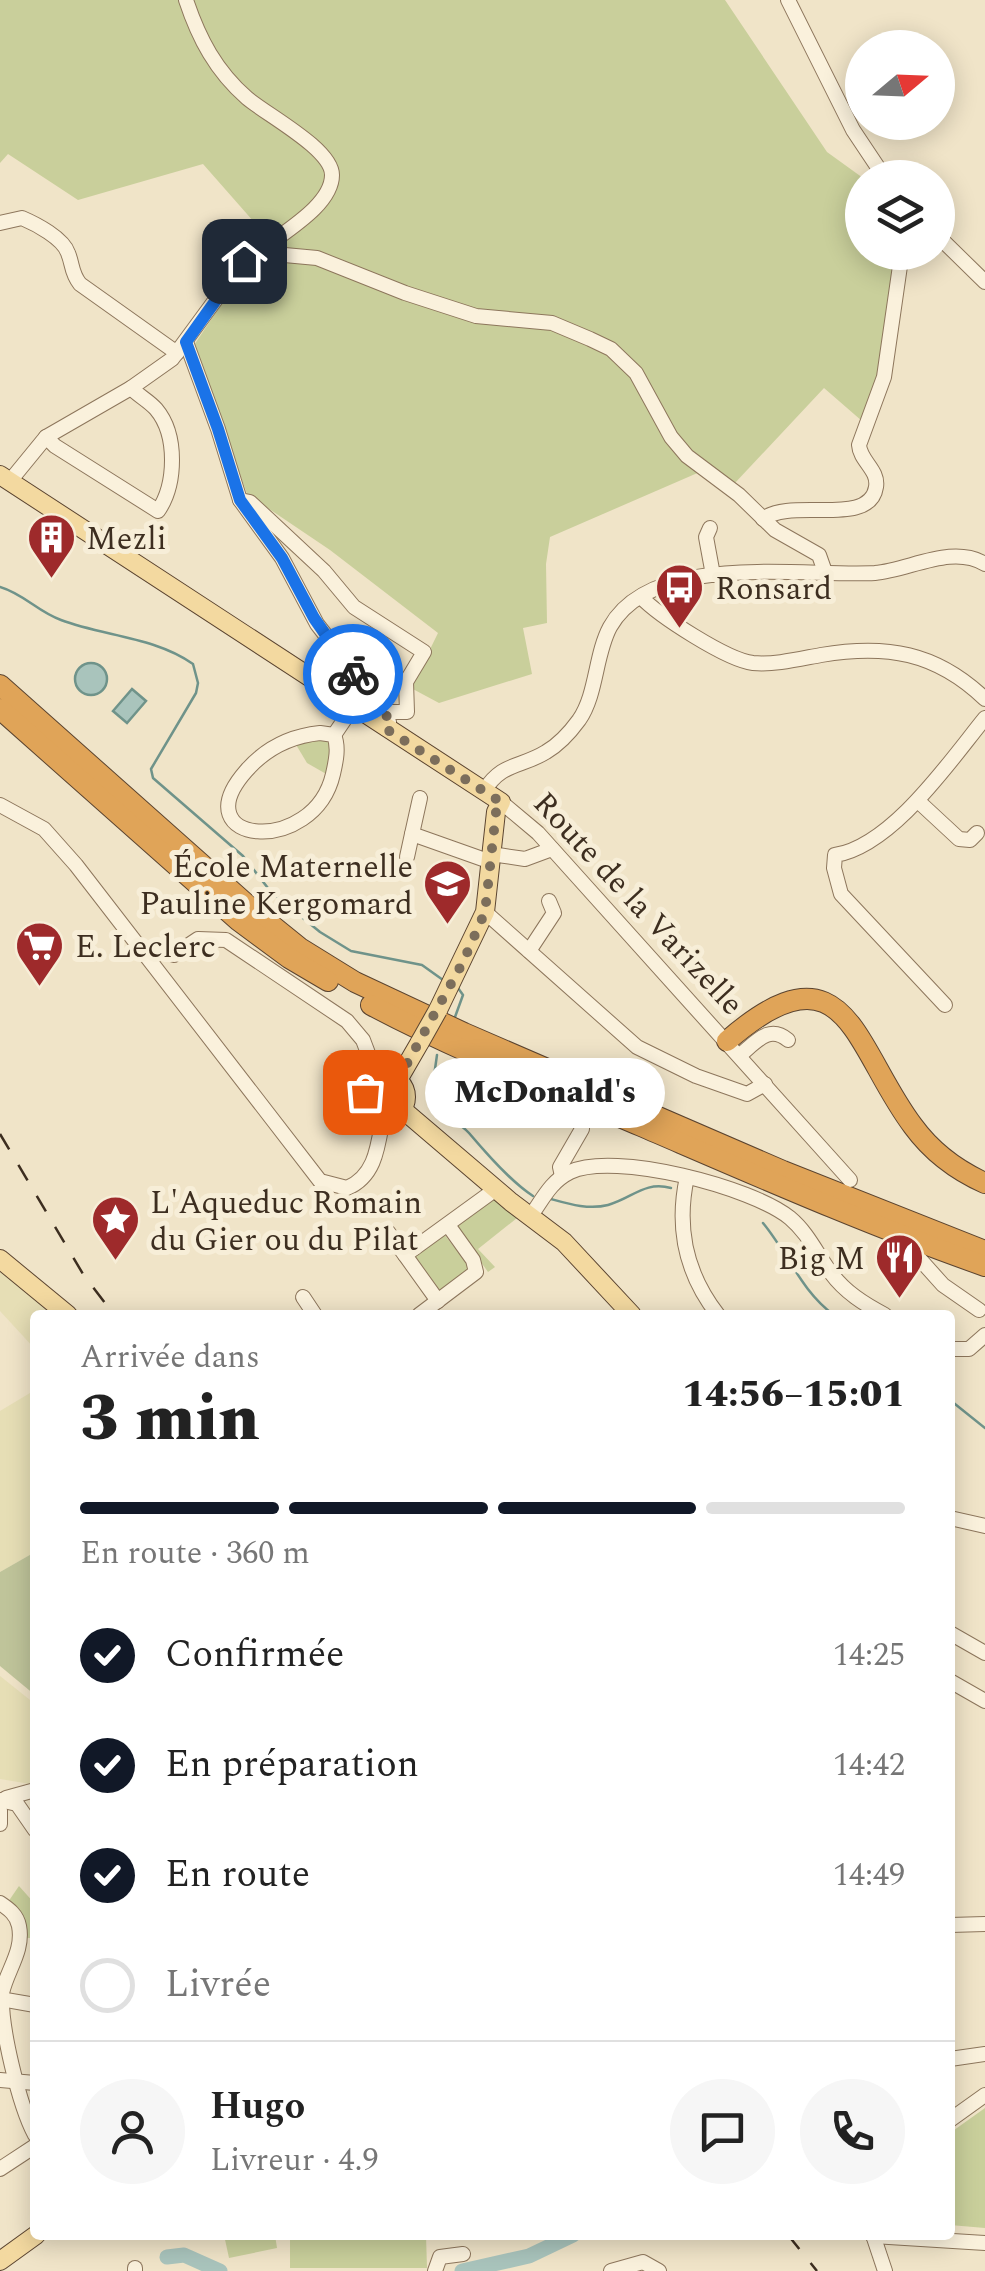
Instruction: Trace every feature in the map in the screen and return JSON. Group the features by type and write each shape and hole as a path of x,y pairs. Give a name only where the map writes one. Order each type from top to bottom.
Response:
{"highway":[{"path":"0,685 253,910 300,948 355,982 464,1033 936,1234 985,1251"},
{"path":"0,709 240,921 302,966 396,1018 888,1231 985,1266"},
{"path":"734,1048 770,1006 794,1000 823,1003 852,1024 925,1142 952,1165 985,1184"},
{"path":"936,1234 985,1240"}],"main road":[{"name":"Route de la Varizelle","path":"5,478 354,707 386,721 501,802"},
{"path":"398,1080 438,1010 485,912 495,858 496,812 501,802"},
{"path":"377,1077 398,1080 405,1090 402,1109 394,1116 383,1118 370,1112 364,1100 367,1086 377,1077"},
{"path":"402,1109 564,1242 627,1310"},
{"path":"0,1259 62,1310"},
{"path":"0,2261 30,2239"}],"street":[{"path":"186,0 202,44 226,77 250,101 320,152 331,166 331,184 318,204 262,253"},
{"path":"788,0 853,130 873,160"},
{"path":"0,223 22,218 58,242 66,249 79,282 182,348 218,429 240,500 282,558 314,618 386,721 407,712 406,682 424,652 354,607 285,534 250,502 240,500"},
{"path":"5,478 46,437 131,388 182,348 239,266 262,253 317,258 476,316 552,323 611,349 636,373 678,447 739,494 787,538 819,555 824,572"},
{"path":"955,253 985,282"},
{"path":"763,519 789,508 848,510 875,493 876,476 860,454 859,445 884,377 899,270"},
{"path":"46,437 102,478 163,515 173,456 158,410 131,388"},
{"path":"710,528 706,537 713,576"},
{"path":"484,791 501,770 547,752 578,721 610,628 622,611 671,582 713,576 876,572 954,556 985,564"},
{"path":"641,597 716,649 748,663 852,650 894,651 944,668 985,699"},
{"path":"334,736 354,707"},
{"path":"945,1005 841,894 835,855 853,849 907,814 985,718"},
{"path":"320,733 334,736 334,770 330,786 317,806 294,824 274,832 254,832 237,825 230,814 228,799 254,762 296,737 320,733"},
{"path":"407,857 420,798"},
{"path":"918,800 959,839 970,840 978,832"},
{"name":"Route de la Varizelle","path":"501,802 524,819 552,849 850,1180"},
{"path":"0,805 44,829 76,864 320,1182 347,1188 365,1178 383,1118"},
{"path":"412,834 495,858 526,860 552,849"},
{"path":"530,951 554,914 549,900"},
{"path":"485,912 648,1054 746,1094 765,1084"},
{"path":"174,954 191,942 206,938 226,940 356,1030 377,1077"},
{"path":"734,1048 767,1033 779,1033 788,1040"},
{"path":"512,1086 576,1114 582,1121 582,1129 560,1167 562,1176"},
{"path":"530,1217 548,1189 562,1176 582,1167 604,1165 687,1177 732,1190 782,1212 806,1234 840,1284 878,1310"},
{"path":"687,1177 684,1242 698,1284 715,1310"},
{"path":"405,1255 496,1189"},
{"path":"425,1310 476,1272 473,1260 448,1225"},
{"path":"388,1232 438,1301"},
{"path":"916,1256 943,1285 982,1306 977,1321 985,1335 969,1350 955,1349"},
{"path":"302,1297 312,1310"},
{"path":"955,1519 985,1526"},
{"path":"955,1636 985,1653"},
{"path":"955,1684 985,1700"},
{"path":"0,1799 30,1792"},
{"path":"0,1799 17,1804 30,1823"},
{"path":"0,1810 0,1824"},
{"path":"0,1903 15,1915 20,1934 17,1955 0,1999 6,2080 30,2126"},
{"path":"955,1925 985,1924"},
{"path":"0,1999 30,2005"},
{"path":"955,2058 985,2054"},
{"path":"955,2116 985,2095"},
{"path":"0,2168 30,2149"},
{"path":"874,2240 885,2271"},
{"path":"937,2240 985,2243"},
{"path":"435,2271 440,2257 463,2254"},
{"path":"611,2271 646,2262 659,2271"}],"shaded area":[{"path":"0,1268 50,1310 30,1310 30,1344 0,1311"},
{"path":"30,1393 30,1555 0,1572 0,1411"},
{"path":"0,1676 30,1700 30,1784 0,1779"}],"green space":[{"path":"0,0 725,0 827,152 845,165 845,270 895,270 882,377 862,421 824,388 734,484 709,468 550,537 546,564 547,623 523,628 532,674 439,703 411,688 438,633 330,550 247,494 194,345 246,268 275,246 203,164 78,200 8,154 0,163"},
{"path":"328,739 328,775 307,763 295,743"},
{"path":"386,1082 396,1086 400,1096 396,1106 386,1110 376,1106 372,1096 376,1086"},
{"path":"494,1199 517,1218 478,1249 495,1267 488,1272 456,1227"},
{"path":"444,1234 472,1270 441,1292 415,1256"},
{"path":"30,1555 30,1691 0,1666 0,1572"},
{"path":"19,1886 30,1898 30,1938 26,1938 22,1915 8,1902"},
{"path":"985,2108 985,2228 955,2225 955,2129"},
{"path":"225,2240 276,2240 277,2248 229,2258"},
{"path":"290,2240 426,2240 427,2268 290,2268"}],"water":[{"path":"91,663 103,667 107,679 103,691 91,695 79,691 75,679 79,667"},
{"path":"132,689 146,701 127,723 113,711"}],"waterway":[{"path":"0,587 61,620 146,642 193,664 198,683 196,693 151,769 153,778 243,856 271,892 320,932 351,951 422,965 443,980"},
{"path":"455,1017 463,995 458,988"},
{"path":"437,1055 433,1083 437,1108 465,1129 533,1196"},
{"path":"551,1199 579,1206 601,1206 646,1188 671,1188"},
{"path":"763,1223 804,1283 828,1310"},
{"path":"955,1404 985,1428"},
{"path":"462,2271 529,2256 563,2240"},
{"path":"167,2257 184,2255 220,2271"}],"railway":[{"path":"0,1134 83,1274 110,1310"},
{"path":"792,2240 817,2271"}],"way so far":[{"path":"353,674 385,712 389,722 386,729 501,802 496,812 486,906 463,962 398,1080 377,1077 365,1092"}],"place":[{"name":"Mezli","path":"51,580"},
{"name":"Ronsard","path":"680,630"},
{"name":"École Maternelle Pauline Kergomard","path":"448,926"},
{"name":"E. Leclerc","path":"40,988"},
{"name":"McDonald's","path":"365,1092"},
{"name":"L'Aqueduc Romain du Gier ou du Pilat","path":"115,1262"},
{"name":"Big M","path":"900,1300"}],"route":[{"path":"244,261 186,342 240,500 282,558 314,618 353,674"}]}
